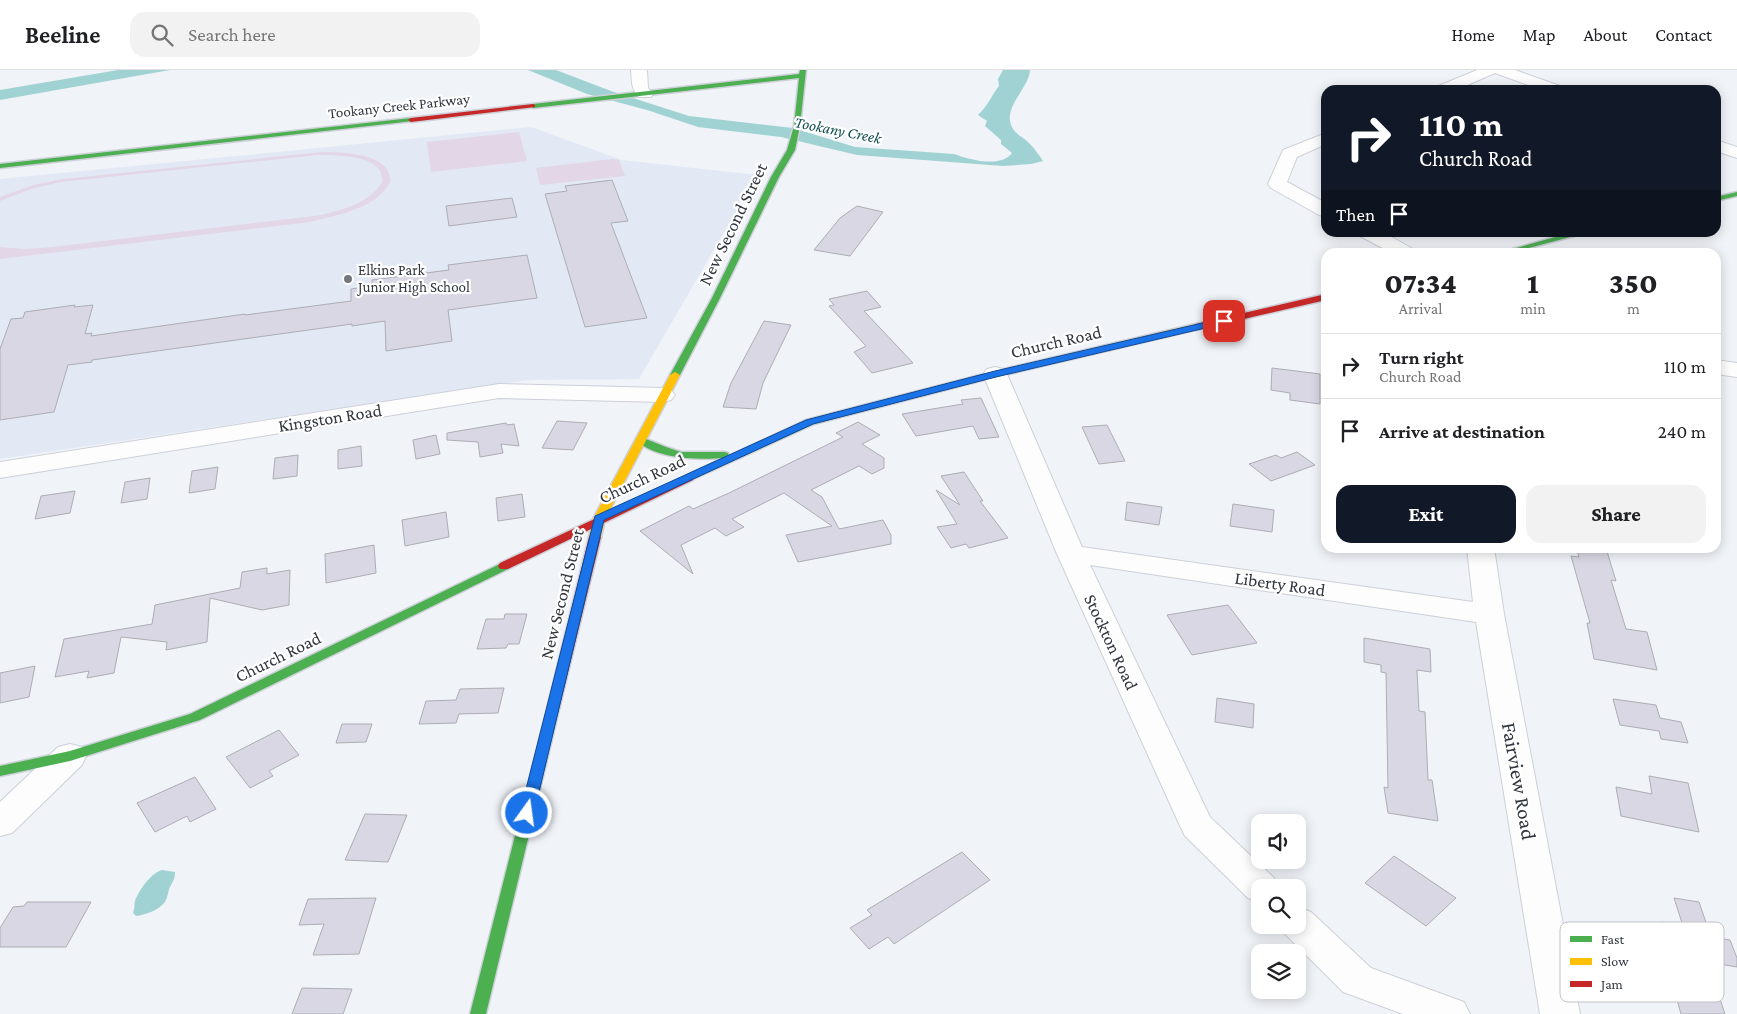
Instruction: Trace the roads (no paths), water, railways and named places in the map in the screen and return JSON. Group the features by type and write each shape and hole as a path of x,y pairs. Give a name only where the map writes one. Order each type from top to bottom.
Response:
{"street":[{"path":"639,70 640,95"},
{"path":"1454,85 1490,70"},
{"path":"1500,70 1543,85"},
{"name":"Tookany Creek Parkway","path":"0,166 640,95 802,73"},
{"name":"New Second Street","path":"478,1014 599,518 642,440 663,396 716,298 775,177 791,150 797,126 802,73"},
{"path":"1321,140 1288,154 1277,184 1321,208"},
{"path":"1721,148 1737,153"},
{"path":"1721,198 1737,194"},
{"path":"1376,237 1397,248"},
{"path":"1522,248 1565,237"},
{"name":"Church Road","path":"0,771 70,756 195,716 599,518 810,422 995,374 1321,298"},
{"path":"1721,368 1737,370"},
{"name":"Stockton Road","path":"995,374 1071,554 1196,826 1252,879"},
{"name":"Kingston Road","path":"0,470 499,391 663,396"},
{"path":"642,440 660,450 678,456 694,458 740,453"},
{"name":"Fairview Road","path":"1482,553 1489,614 1560,1014"},
{"name":"Liberty Road","path":"1071,554 1489,614"},
{"path":"0,823 70,756"},
{"path":"1306,931 1357,980 1450,1014"}],"water":[{"path":"118,70 170,70 0,100 0,90"},
{"path":"528,70 556,70 611,91 689,116 793,128 855,147 954,154 976,160 993,161 1007,158 1012,153 985,126 987,121 978,115 999,86 998,79 1003,70 1030,70 1029,77 1010,112 1010,120 1014,130 1031,145 1043,161 1003,166 857,155 781,137 698,127 647,110 587,94"},
{"path":"162,870 175,872 165,902 152,912 136,916 133,913 139,892 150,878"}],"waterway":[{"name":"Tookany Creek","path":"1012,137 1026,154 1023,161"}],"place":[{"name":"Elkins Park Junior High School","path":"348,279"}]}
